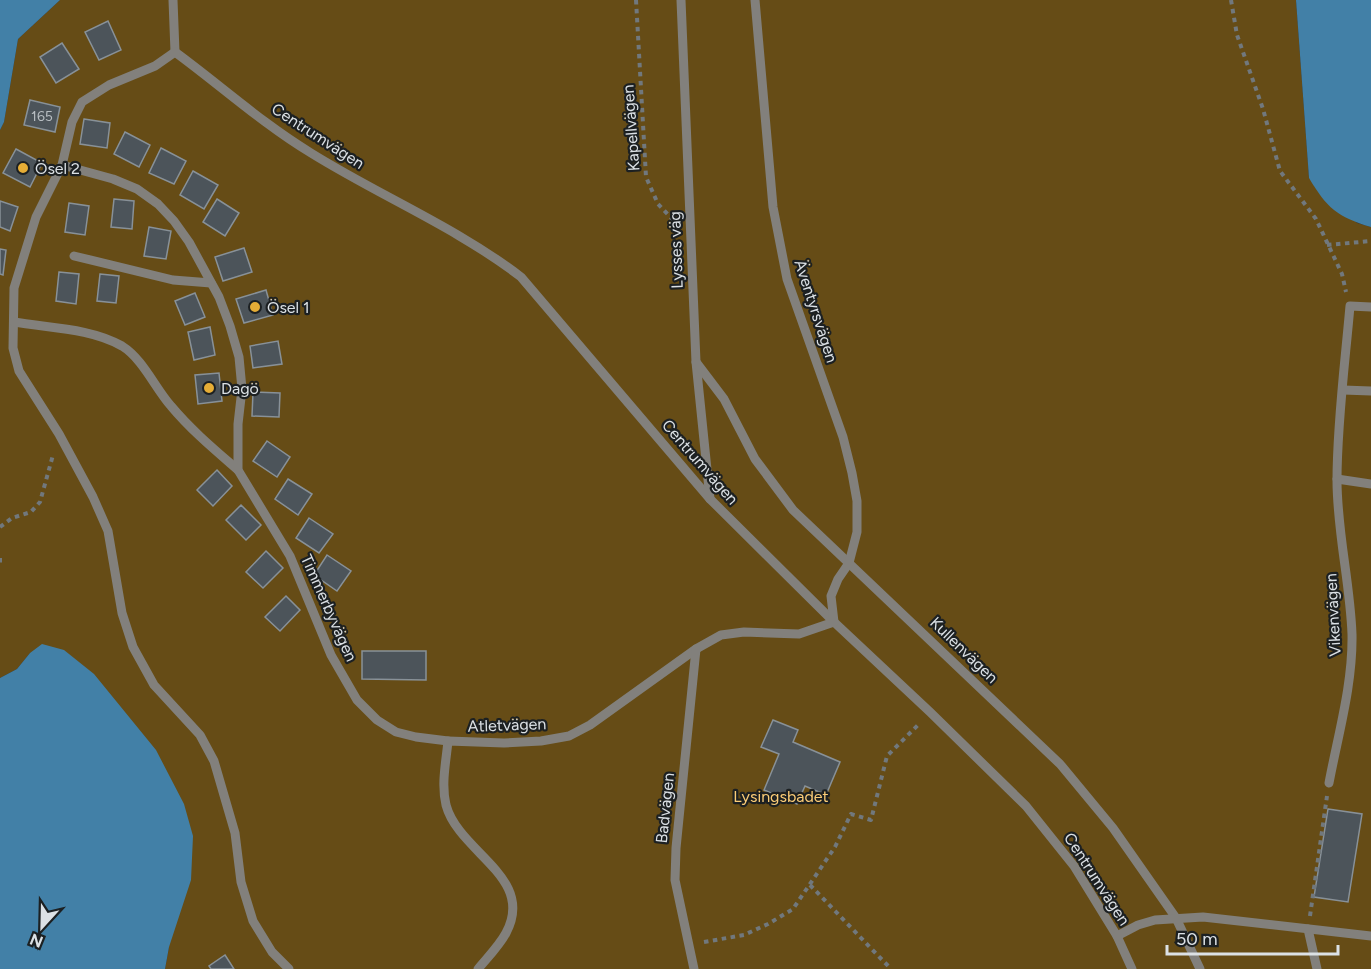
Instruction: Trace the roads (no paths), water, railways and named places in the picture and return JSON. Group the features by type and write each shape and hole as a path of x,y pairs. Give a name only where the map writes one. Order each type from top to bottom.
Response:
{"lane":[{"path":"173,0 175,52 155,66 109,85 82,102 72,122 62,165 36,218 14,288 13,348 19,371 59,434 93,496 108,531 122,613 133,647 154,685 200,735 214,761 235,833 241,882 253,921 272,952 289,969"},
{"name":"Lysses väg","path":"681,0 696,362 710,499"},
{"name":"Äventyrsvägen","path":"755,0 778,241 787,279 843,437 857,501 857,532 849,563 838,579 831,596 834,622"},
{"name":"Centrumvägen","path":"175,52 309,152 453,231 492,255 521,277 710,499 834,622 1026,806 1074,866 1116,936 1132,969"},
{"path":"62,165 113,179 137,189 158,204 189,242 230,326 239,357 242,389 238,424 238,470"},
{"path":"74,256 173,280 211,283"},
{"name":"Vikenvägen","path":"1329,783 1349,683 1352,636 1349,593 1340,532 1337,479 1350,306 1371,306"},
{"name":"Timmerbyvägen","path":"14,322 83,333 121,345 131,352 170,405 199,437 238,470 290,556 331,654 357,700 377,720 396,732 448,741"},
{"name":"Kullenvägen","path":"696,362 724,399 754,459 793,510 1060,764 1113,828 1176,918 1200,969"},
{"path":"1343,390 1371,391"},
{"path":"1337,479 1371,484"},
{"name":"Atletvägen","path":"478,969 506,933 512,918 512,892 501,875 455,826 447,807 443,788 448,741 504,743 541,741 569,736 590,725 696,649 721,634 744,632 799,634 834,622"},
{"name":"Badvägen","path":"694,969 675,880 676,848 696,649"},
{"path":"1116,936 1155,920 1203,917 1371,936"},
{"path":"1308,929 1317,969"}],"water":[{"path":"0,0 60,0 18,39 4,122 0,130"},
{"path":"1296,0 1371,0 1371,227 1334,210 1309,178"},
{"path":"42,644 64,650 94,674 156,750 184,804 193,836 191,880 169,947 165,969 0,969 0,678 17,669 30,653"}],"place":[{"name":"Ösel 2","path":"23,168"},
{"name":"Ösel 1","path":"255,307"},
{"name":"Dagö","path":"209,388"}],"park label":[{"name":"Lysingsbadet","path":"781,796"}]}
